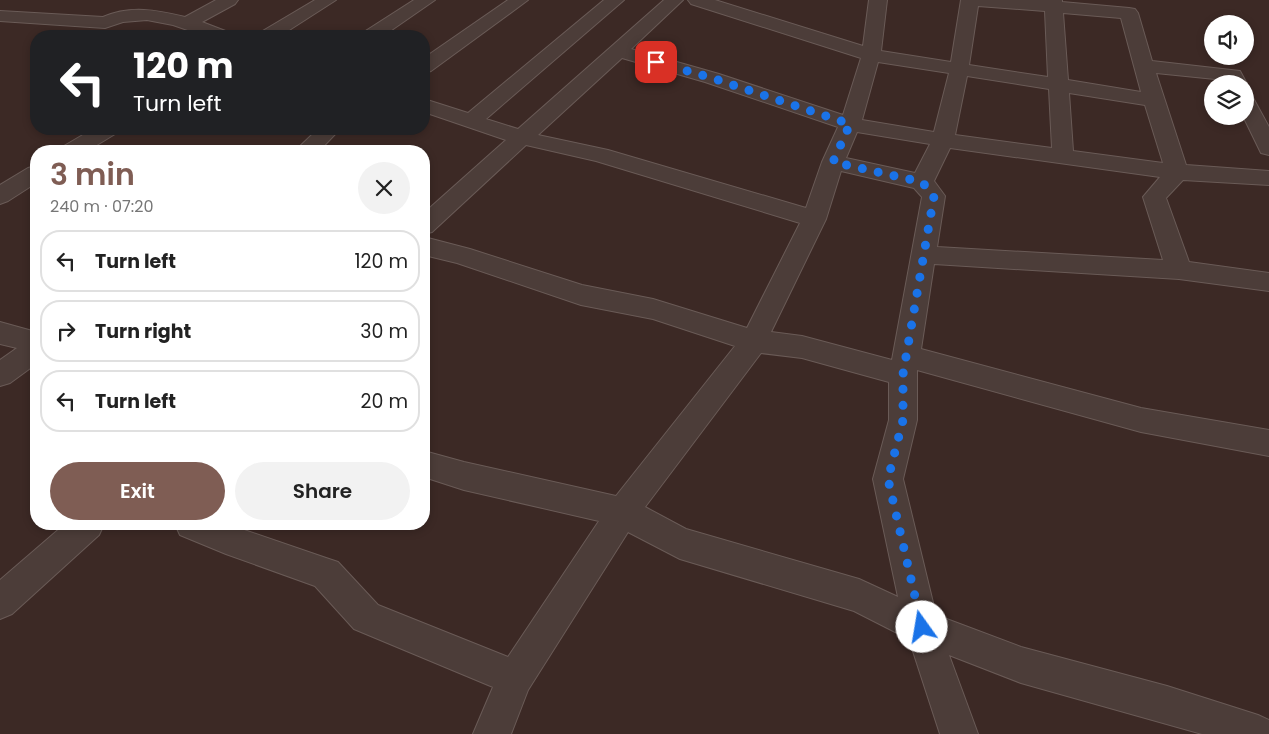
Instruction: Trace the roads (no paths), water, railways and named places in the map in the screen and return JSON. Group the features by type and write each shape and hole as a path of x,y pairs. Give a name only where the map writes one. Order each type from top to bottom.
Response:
{"street":[{"path":"4,16 34,0"},
{"path":"4,16 37,20 105,23 142,0"},
{"path":"188,22 229,0"},
{"path":"278,30 327,0"},
{"path":"380,30 426,0"},
{"path":"430,63 519,0"},
{"path":"471,121 615,0"},
{"path":"430,221 674,0"},
{"path":"697,0 871,54 959,70 1154,100"},
{"path":"492,734 515,678 623,512 754,341 814,220 833,162 850,124 871,54 878,0"},
{"path":"922,182 943,140 959,70 970,0 1053,3 1129,13 1177,172"},
{"path":"1053,3 1063,156"},
{"path":"115,17 154,16 188,22 207,30"},
{"path":"137,30 154,16"},
{"path":"619,51 712,78 850,124 943,140 1177,172 1269,178"},
{"path":"1144,66 1233,75"},
{"path":"430,107 523,138 600,155 814,220"},
{"path":"1254,118 1269,148"},
{"path":"82,145 98,135"},
{"path":"313,145 323,135"},
{"path":"833,162 922,182 934,196 904,365 903,420 888,479 922,627 959,734"},
{"path":"1177,172 1154,196 1179,270"},
{"path":"0,196 30,177"},
{"path":"430,247 461,255 581,295 654,309 754,341 802,347 904,365 1141,420 1269,443"},
{"path":"924,256 1179,270 1269,282"},
{"path":"0,333 30,341"},
{"path":"0,376 30,354"},
{"path":"430,466 464,476 623,512 680,543 859,596 922,627 1021,665 1167,704 1258,734"},
{"path":"0,602 81,530"},
{"path":"205,530 326,574 366,617 515,678"}]}
